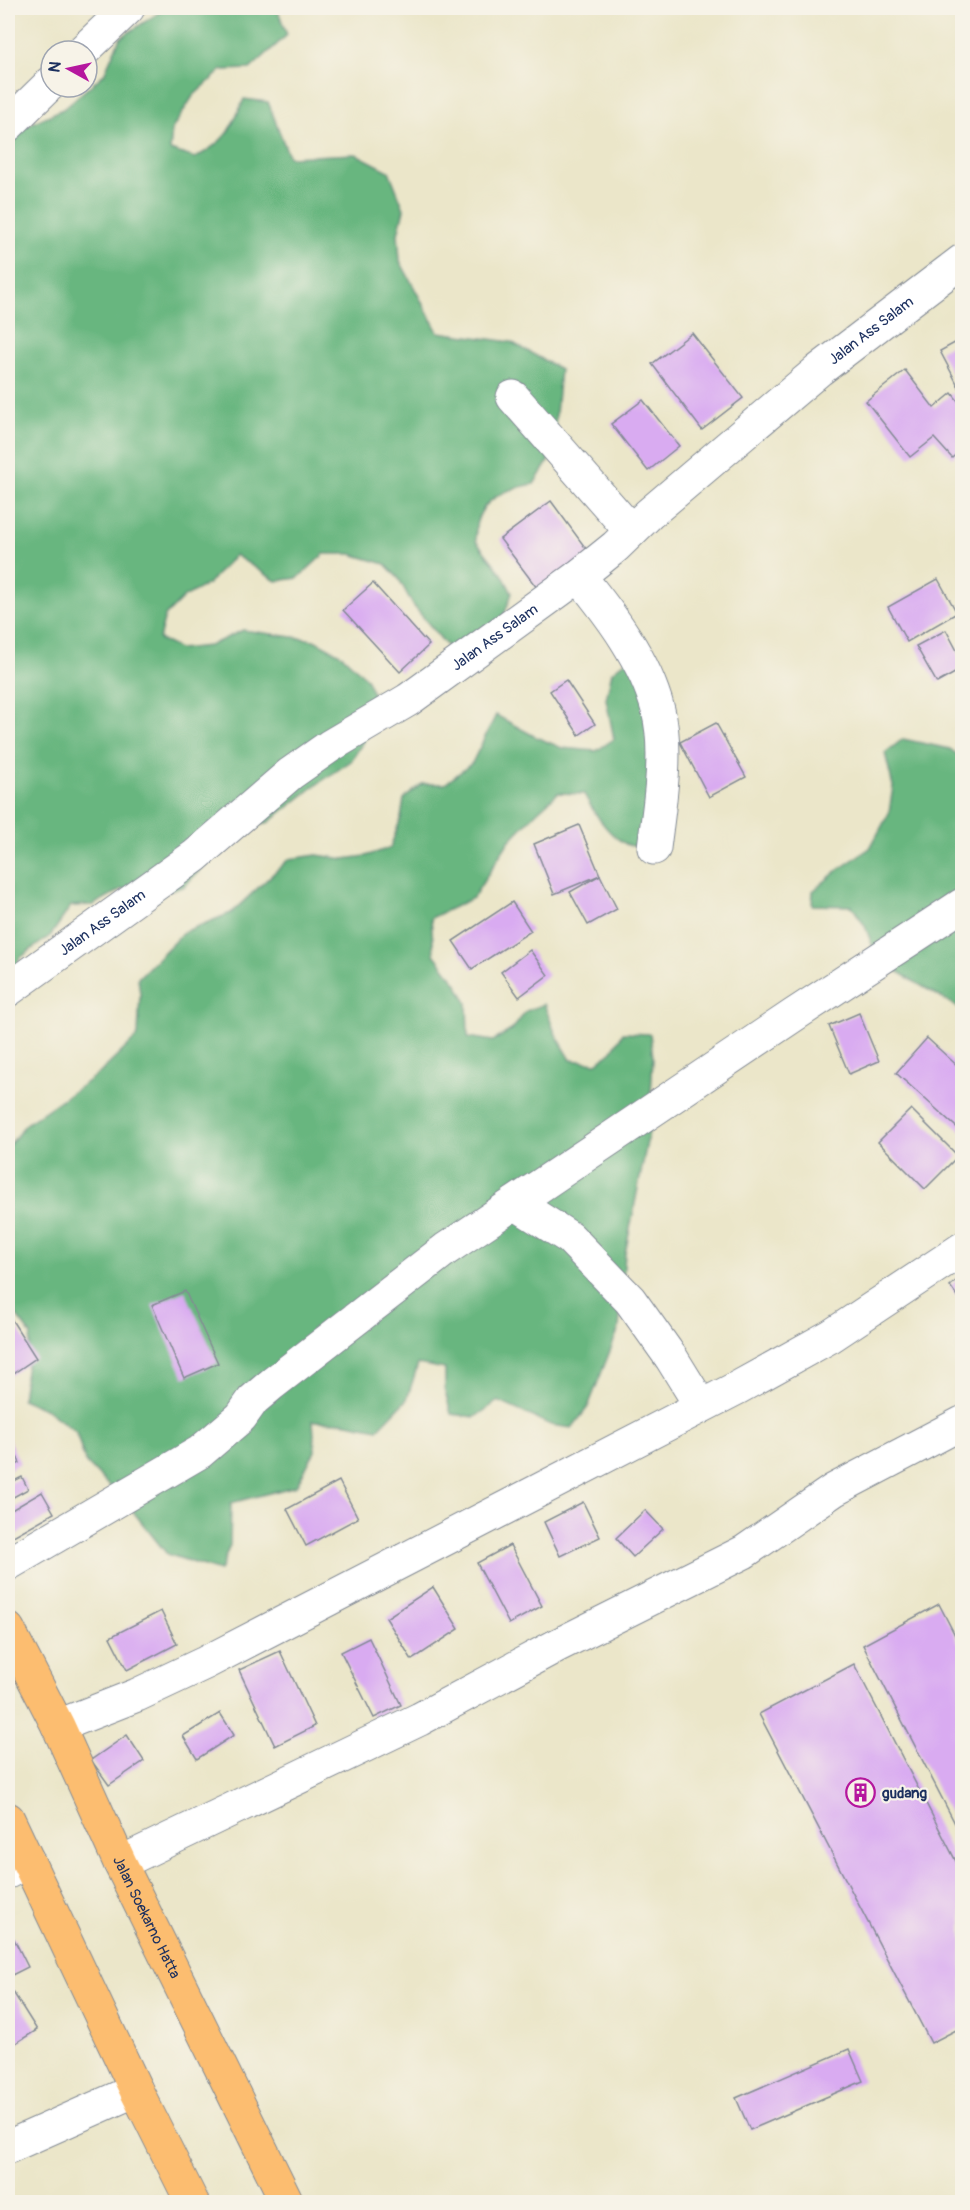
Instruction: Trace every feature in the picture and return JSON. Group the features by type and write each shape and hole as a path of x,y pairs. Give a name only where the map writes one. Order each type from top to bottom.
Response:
{"highway":[{"name":"Jalan Soekarno Hatta","path":"8,1629 58,1726 120,1863 287,2202"},
{"path":"8,1819 18,1866 192,2202"}],"street":[{"path":"96,39 128,8"},
{"path":"8,125 39,95"},
{"name":"Jalan Ass Salam","path":"8,990 195,856 290,774 330,746 408,700 579,576 819,370 963,261"},
{"path":"513,397 631,531"},
{"path":"579,576 610,614 640,664 658,710 662,746 660,797 654,848"},
{"path":"8,1564 200,1452 241,1417 253,1400 272,1384 446,1249 794,1015 963,905"},
{"path":"515,1203 570,1238 630,1300 672,1359 701,1406"},
{"path":"58,1726 137,1695 205,1663 739,1387 831,1335 963,1249"},
{"path":"120,1863 420,1719 558,1645 744,1552 834,1490 963,1423"},
{"path":"8,2147 136,2090"}],"green space":[{"path":"166,8 277,8 287,35 250,69 222,70 193,96 172,129 170,150 195,158 206,152 226,134 244,99 268,102 289,157 356,154 389,171 404,209 398,234 400,261 438,332 511,342 560,369 555,425 548,462 534,484 508,491 492,500 481,513 476,524 476,541 502,574 512,593 498,632 451,651 413,605 399,579 385,564 351,554 324,554 298,578 276,581 235,555 208,584 184,597 165,616 159,639 179,649 209,646 243,630 314,640 342,655 366,678 378,705 375,724 351,761 269,822 236,834 183,887 155,894 122,889 93,905 71,906 51,935 20,958 8,983 8,134 63,109 75,99 99,99 99,78 104,74 120,38"},
{"path":"628,659 660,668 654,845 626,844 607,829 584,794 558,793 509,841 473,898 431,918 434,954 457,984 467,1003 468,1037 493,1041 513,1029 526,1011 544,1004 555,1033 571,1060 597,1063 612,1051 623,1033 650,1034 653,1057 649,1132 625,1254 619,1328 588,1407 572,1428 551,1425 498,1401 475,1417 451,1414 445,1391 445,1369 418,1364 407,1399 378,1429 342,1422 313,1421 315,1451 296,1486 231,1503 230,1545 220,1571 167,1554 131,1509 85,1461 76,1432 47,1410 22,1399 31,1335 8,1304 8,1147 25,1125 101,1072 138,1036 140,994 138,978 184,932 231,913 289,859 317,855 344,859 366,856 390,848 401,818 404,799 422,784 445,784 472,763 496,715 562,748 596,751 614,739 606,699 612,672"},
{"path":"903,739 950,749 962,758 962,1010 878,960 865,926 852,906 812,905 813,891 870,848 889,813 893,786 885,753"}],"building":[{"path":"692,333 743,398 702,430 652,364"},
{"path":"962,339 962,393 940,351"},
{"path":"905,370 934,408 952,393 962,406 962,449 952,458 934,438 910,457 866,401"},
{"path":"643,400 679,446 648,471 611,424"},
{"path":"551,501 590,554 540,592 500,539"},
{"path":"938,579 957,613 907,642 888,607"},
{"path":"373,583 429,645 400,672 343,610"},
{"path":"946,630 962,660 962,669 937,683 916,646"},
{"path":"566,680 595,724 579,735 550,691"},
{"path":"716,723 746,777 709,797 680,742"},
{"path":"579,825 600,875 554,894 534,844"},
{"path":"600,875 617,909 588,925 570,892"},
{"path":"512,902 531,931 472,969 453,941"},
{"path":"530,950 548,975 519,997 501,972"},
{"path":"859,1013 879,1061 849,1074 829,1026"},
{"path":"927,1038 962,1070 962,1132 896,1073"},
{"path":"911,1109 958,1156 925,1189 878,1142"},
{"path":"962,1276 962,1303 950,1286"},
{"path":"185,1291 218,1363 184,1378 152,1305"},
{"path":"8,1314 36,1358 8,1377"},
{"path":"8,1438 20,1463 8,1470"},
{"path":"22,1477 28,1489 8,1500 8,1484"},
{"path":"339,1481 358,1518 306,1546 287,1509"},
{"path":"42,1492 54,1513 8,1539 8,1512"},
{"path":"583,1502 600,1537 560,1556 544,1522"},
{"path":"645,1510 663,1529 633,1557 616,1538"},
{"path":"510,1545 542,1606 509,1624 477,1563"},
{"path":"433,1587 459,1629 412,1660 386,1618"},
{"name":"gudang","path":"939,1604 962,1649 962,1837 863,1645"},
{"path":"161,1611 177,1644 127,1670 110,1637"},
{"path":"369,1638 401,1705 374,1718 341,1652"},
{"path":"280,1651 315,1726 275,1746 239,1670"},
{"name":"gudang","path":"854,1664 962,1873 962,2027 931,2043 759,1714"},
{"path":"220,1713 234,1735 197,1759 183,1736"},
{"path":"127,1735 144,1761 109,1785 91,1760"},
{"path":"13,1937 28,1967 8,1977 8,1940"},
{"path":"8,1984 37,2030 8,2048"},
{"path":"849,2049 863,2081 750,2130 736,2098"}],"place":[{"name":"gudang","path":"861,1793"}]}
